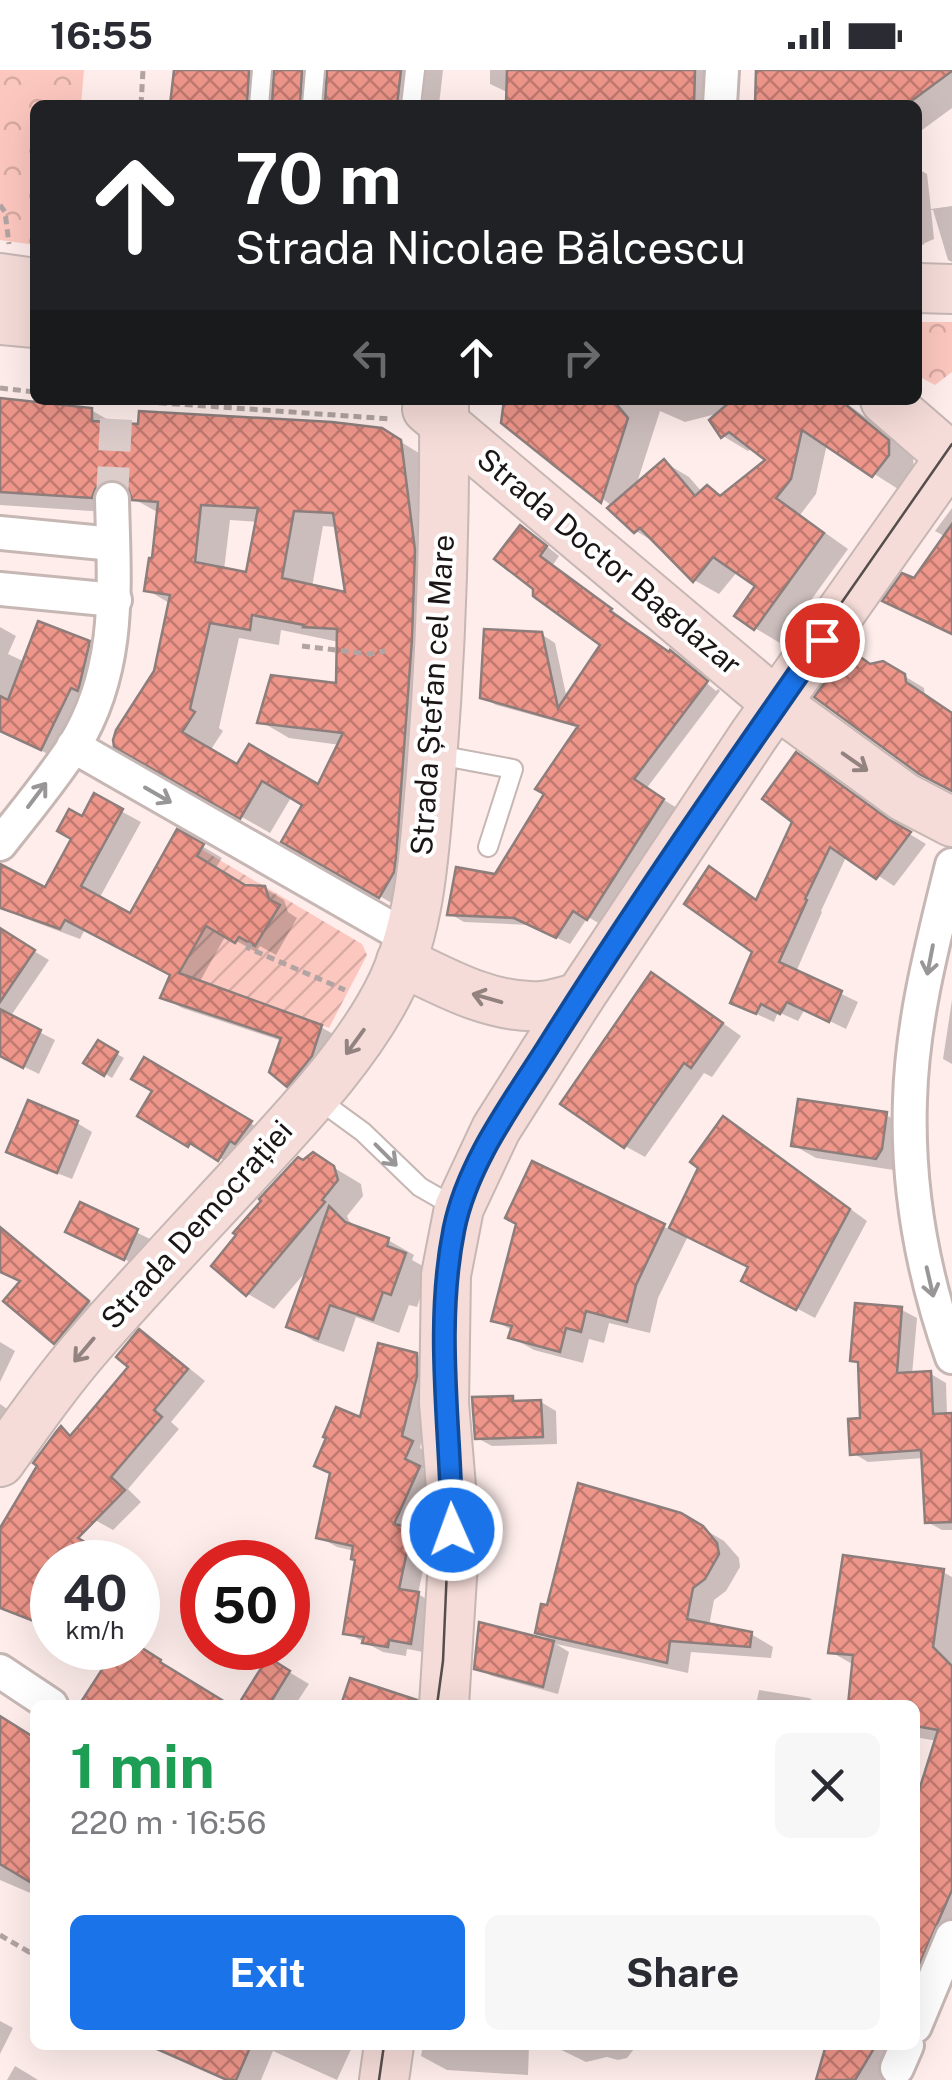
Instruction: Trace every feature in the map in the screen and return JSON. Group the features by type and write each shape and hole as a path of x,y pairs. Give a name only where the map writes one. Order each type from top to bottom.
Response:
{"main road":[{"path":"922,288 952,289"},
{"path":"0,320 30,323"},
{"path":"444,1700 453,1562 444,1403 446,1275 459,1208 496,1129 579,998 777,704 951,457 891,405"},
{"name":"Strada Doctor Bagdazar","path":"435,408 777,704 904,797 952,822"},
{"name":"Strada Ștefan cel Mare","path":"387,969 424,854 443,588 435,408"},
{"path":"387,969 507,1004 542,1006 579,998"},
{"name":"Strada Democrației","path":"0,1462 89,1344 315,1097 360,1037 387,969"},
{"path":"384,2080 388,2050"}],"street":[{"path":"720,100 722,70"},
{"path":"0,844 73,746 99,694 110,648 114,600 112,499"},
{"path":"0,533 113,544"},
{"path":"0,590 114,600"},
{"path":"73,746 387,969"},
{"path":"952,866 918,1016 910,1098 910,1160 917,1215 929,1281 952,1357"},
{"path":"0,1671 44,1700"},
{"path":"920,2014 952,1937"}],"lane":[{"path":"259,100 262,70"},
{"path":"312,100 315,70"},
{"path":"412,100 415,70"},
{"path":"432,754 513,770 488,847"},
{"path":"315,1097 363,1132 420,1188 459,1208"}],"path":[{"path":"141,100 143,70"},
{"path":"0,205 15,269"},
{"path":"0,388 30,391"},
{"path":"317,405 435,408"},
{"path":"302,646 369,654 384,651"},
{"path":"250,943 248,948 387,969"},
{"path":"0,1935 30,1950"}],"green space":[{"path":"0,70 84,70 81,100 30,100 30,244 0,240"},
{"path":"922,322 952,322 952,372 935,385 922,378"},
{"path":"201,849 362,944 367,955 329,1028 137,958"}],"building":[{"path":"174,70 249,70 247,100 171,100"},
{"path":"274,70 302,70 300,100 272,100"},
{"path":"327,70 401,70 398,100 325,100"},
{"path":"507,70 695,70 694,100 506,100"},
{"path":"756,70 952,70 913,100 755,100"},
{"path":"0,398 30,401 30,405 92,408 92,421 138,424 139,411 332,422 382,428 401,440 415,550 412,639 396,858 394,872 379,898 281,842 302,805 262,781 240,819 114,747 116,730 154,671 170,595 144,591 158,502 132,500 128,488 112,479 101,483 92,498 0,492","holes":["201,505 258,508 246,572 195,562","294,511 333,513 345,592 282,578","252,615 303,627 337,629 336,683 271,675 257,723 343,733 318,784 249,744 237,764 182,732 195,712 190,709 210,623 250,630"]},
{"path":"503,405 617,405 628,418 601,503 501,423"},
{"path":"726,405 846,405 889,440 889,455 872,477 802,430 791,479 776,498 824,533 754,630 734,616 755,586 713,557 693,582 640,528 634,533 607,508 664,459 695,496 707,485 720,496 765,460 729,432 721,438 709,420"},
{"path":"952,524 952,634 882,601 902,573 914,578"},
{"path":"520,525 547,546 540,556 708,681 634,779 664,799 587,920 573,911 556,938 514,918 447,915 456,867 495,874 544,794 535,789 578,726 480,698 484,629 542,632 558,708 600,645 533,596 533,589 494,559"},
{"path":"38,621 90,641 78,691 71,688 41,750 0,731 0,696 8,700"},
{"path":"852,651 870,664 883,661 905,674 906,682 952,713 952,791 919,774 814,697"},
{"path":"796,752 911,832 876,879 830,847 805,899 779,962 842,991 829,1022 787,1002 780,1014 761,1004 756,1014 730,1003 752,952 684,904 709,866 756,900 792,822 762,799"},
{"path":"94,793 123,809 81,886 130,913 177,829 204,844 197,856 245,885 265,886 269,899 280,905 255,946 239,937 235,943 206,926 179,973 322,1025 312,1056 287,1087 269,1072 281,1038 160,998 170,975 65,920 60,929 0,908 0,864 45,887 71,839 57,831 69,809 82,816"},
{"path":"0,928 35,950 0,1002"},
{"path":"651,972 723,1023 691,1068 684,1063 624,1148 560,1104"},
{"path":"0,1009 41,1030 23,1068 0,1056"},
{"path":"98,1040 118,1052 104,1076 83,1063"},
{"path":"144,1057 252,1121 235,1144 230,1141 218,1161 137,1116 152,1091 131,1079"},
{"path":"798,1099 887,1112 882,1149 876,1159 791,1146"},
{"path":"28,1100 78,1121 57,1173 6,1152"},
{"path":"723,1116 850,1209 796,1310 741,1281 748,1267 669,1228 698,1168 690,1162"},
{"path":"313,1152 334,1166 338,1180 322,1200 325,1202 246,1296 211,1266 259,1199 298,1157 303,1160"},
{"path":"532,1161 665,1224 636,1285 627,1322 586,1311 581,1332 566,1328 560,1352 508,1338 512,1326 491,1321 516,1224 505,1218"},
{"path":"80,1202 138,1229 124,1260 65,1232"},
{"path":"329,1206 345,1222 389,1238 387,1246 406,1253 391,1295 383,1292 373,1320 330,1305 318,1339 286,1327"},
{"path":"0,1227 89,1301 54,1344 3,1301 20,1281 0,1272"},
{"path":"855,1303 902,1307 897,1373 931,1371 933,1414 952,1413 952,1522 925,1523 921,1450 850,1455 848,1419 860,1418 858,1362 850,1361"},
{"path":"139,1329 188,1369 154,1410 162,1417 111,1477 125,1490 78,1538 81,1540 30,1540 30,1620 0,1608 0,1528 37,1466 33,1463 56,1432 61,1426 70,1436 128,1367 116,1357"},
{"path":"378,1343 417,1353 417,1376 402,1436 413,1441 405,1459 420,1466 394,1524 412,1528 399,1589 419,1592 411,1644 389,1640 388,1647 362,1643 364,1637 343,1634 355,1560 351,1559 353,1546 316,1538 330,1473 314,1466 326,1438 323,1437 336,1407 360,1417"},
{"path":"513,1396 513,1401 541,1400 543,1437 475,1439 472,1397"},
{"path":"578,1483 681,1513 703,1526 717,1543 719,1554 705,1579 693,1588 687,1619 752,1632 750,1647 670,1641 667,1663 535,1633 541,1604 547,1605"},
{"path":"843,1555 944,1569 933,1647 952,1666 952,1890 920,1963 920,1787 938,1730 920,1727 920,1700 848,1700 853,1655 828,1653"},
{"path":"479,1622 554,1641 543,1687 474,1669"},
{"path":"160,1662 222,1700 82,1700 102,1670 160,1670"},
{"path":"260,1670 288,1670 290,1671 272,1700 241,1700"},
{"path":"350,1678 417,1700 343,1700"},
{"path":"0,1716 30,1735 30,1882 0,1864"},
{"path":"159,2050 249,2050 236,2080 227,2080"},
{"path":"825,2050 873,2050 855,2080 816,2080"}],"tunnel":[{"path":"112,499 117,405"}],"tram line":[{"path":"438,1700 447,1568 439,1410 439,1254 446,1216 457,1187 503,1103 599,957 952,444"},
{"path":"454,1325 456,1257 472,1194 505,1131 563,1037"},
{"path":"379,2080 383,2050"}],"route":[{"path":"452,1530 444,1403 446,1275 459,1208 496,1129 579,998 822,640"}]}
